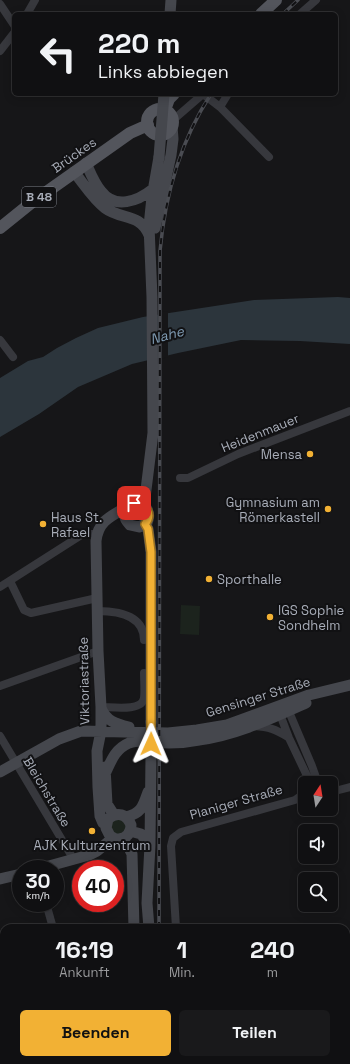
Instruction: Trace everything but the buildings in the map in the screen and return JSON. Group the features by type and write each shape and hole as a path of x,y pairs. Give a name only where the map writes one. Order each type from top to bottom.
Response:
{"main road":[{"path":"263,12 276,0"},
{"path":"165,110 169,99 172,96"},
{"path":"157,109 165,110 170,114 172,123 167,132 160,134 152,132 148,125 148,117 157,109"},
{"name":"Brückes","path":"0,228 31,203 86,163 130,133 148,125"}],"street":[{"path":"27,12 35,0"},
{"path":"170,12 171,0"},
{"path":"302,12 316,0"},
{"path":"0,4 12,22"},
{"path":"0,51 12,35"},
{"path":"136,525 125,516 136,505 150,458 152,433 152,310 150,215 159,158 164,96"},
{"path":"150,237 157,221 171,154 173,134 172,123 201,96"},
{"path":"206,96 220,107 269,157"},
{"path":"220,107 227,96"},
{"path":"86,163 104,195 114,200 122,202 132,201 154,189"},
{"path":"74,172 103,206 114,213 138,221 146,227 150,237"},
{"path":"0,340 13,358"},
{"name":"Heidenmauer","path":"180,478 188,478 238,454 350,411"},
{"path":"99,529 109,517 136,505 148,510 149,515 148,520 136,525"},
{"path":"0,587 82,534 116,522 136,525 148,529 151,552 152,728 150,849 147,903 149,924"},
{"name":"Viktoriastraße","path":"0,772 59,739 81,731 100,731 101,707 98,651 96,541 99,529"},
{"path":"10,581 24,610 31,613 97,598"},
{"path":"97,611 110,611 125,614 140,625 144,632 144,640"},
{"path":"0,686 98,651"},
{"path":"101,707 130,708 136,707 142,703 144,699 144,673"},
{"name":"Gensinger Straße","path":"100,731 152,728 185,732 227,725 283,709 328,691 350,685"},
{"path":"101,707 104,714 112,722 152,728"},
{"path":"81,731 95,717 101,707"},
{"name":"Gensinger Straße","path":"105,774 116,753 130,743 141,741 169,743 221,736 251,726 283,709"},
{"name":"Planiger Straße","path":"283,709 288,738 308,776"},
{"name":"Planiger Straße","path":"283,709 312,766 311,776"},
{"path":"251,726 268,727 277,730 288,738"},
{"path":"100,731 107,804 114,815"},
{"path":"100,731 97,751 98,800 100,816 103,823 106,825"},
{"name":"Bleichstraße","path":"0,736 74,860"},
{"path":"126,817 141,809 151,784"},
{"path":"338,790 350,787"},
{"name":"Planiger Straße","path":"176,924 171,846 173,838 181,832 295,800 298,798"},
{"path":"74,860 93,854 123,836 131,825 126,817 114,815 108,819 106,831 123,836 141,834 150,849"},
{"path":"123,836 135,849 137,857 133,880 134,924"},
{"path":"0,879 12,876"},
{"path":"49,912 52,924"}],"shaded area":[{"path":"181,605 200,606 199,635 180,634"},
{"path":"115,820 122,820 126,826 125,831 118,835 111,831 111,823"}],"water":[{"name":"Nahe","path":"338,297 350,298 350,344 241,340 132,364 78,387 39,414 0,437 0,378 28,361 43,357 57,348 98,328 143,317 254,300"}],"pier":[{"path":"168,311 168,357 158,360 158,312"}],"railway":[{"path":"285,12 298,0"},
{"path":"159,924 160,251 162,230 170,189 176,169 191,130 210,96"}],"place":[{"name":"Mensa","path":"310,454"},
{"name":"Gymnasium am Römerkastell","path":"328,509"},
{"name":"Haus St. Rafael","path":"43,524"},
{"name":"Sporthalle","path":"209,579"},
{"name":"IGS Sophie Sondhelm","path":"270,617"},
{"name":"AJK Kulturzentrum","path":"92,831"}],"route":[{"path":"134,503 142,504 149,512 149,518 145,524 148,529 151,552 151,744"}]}
